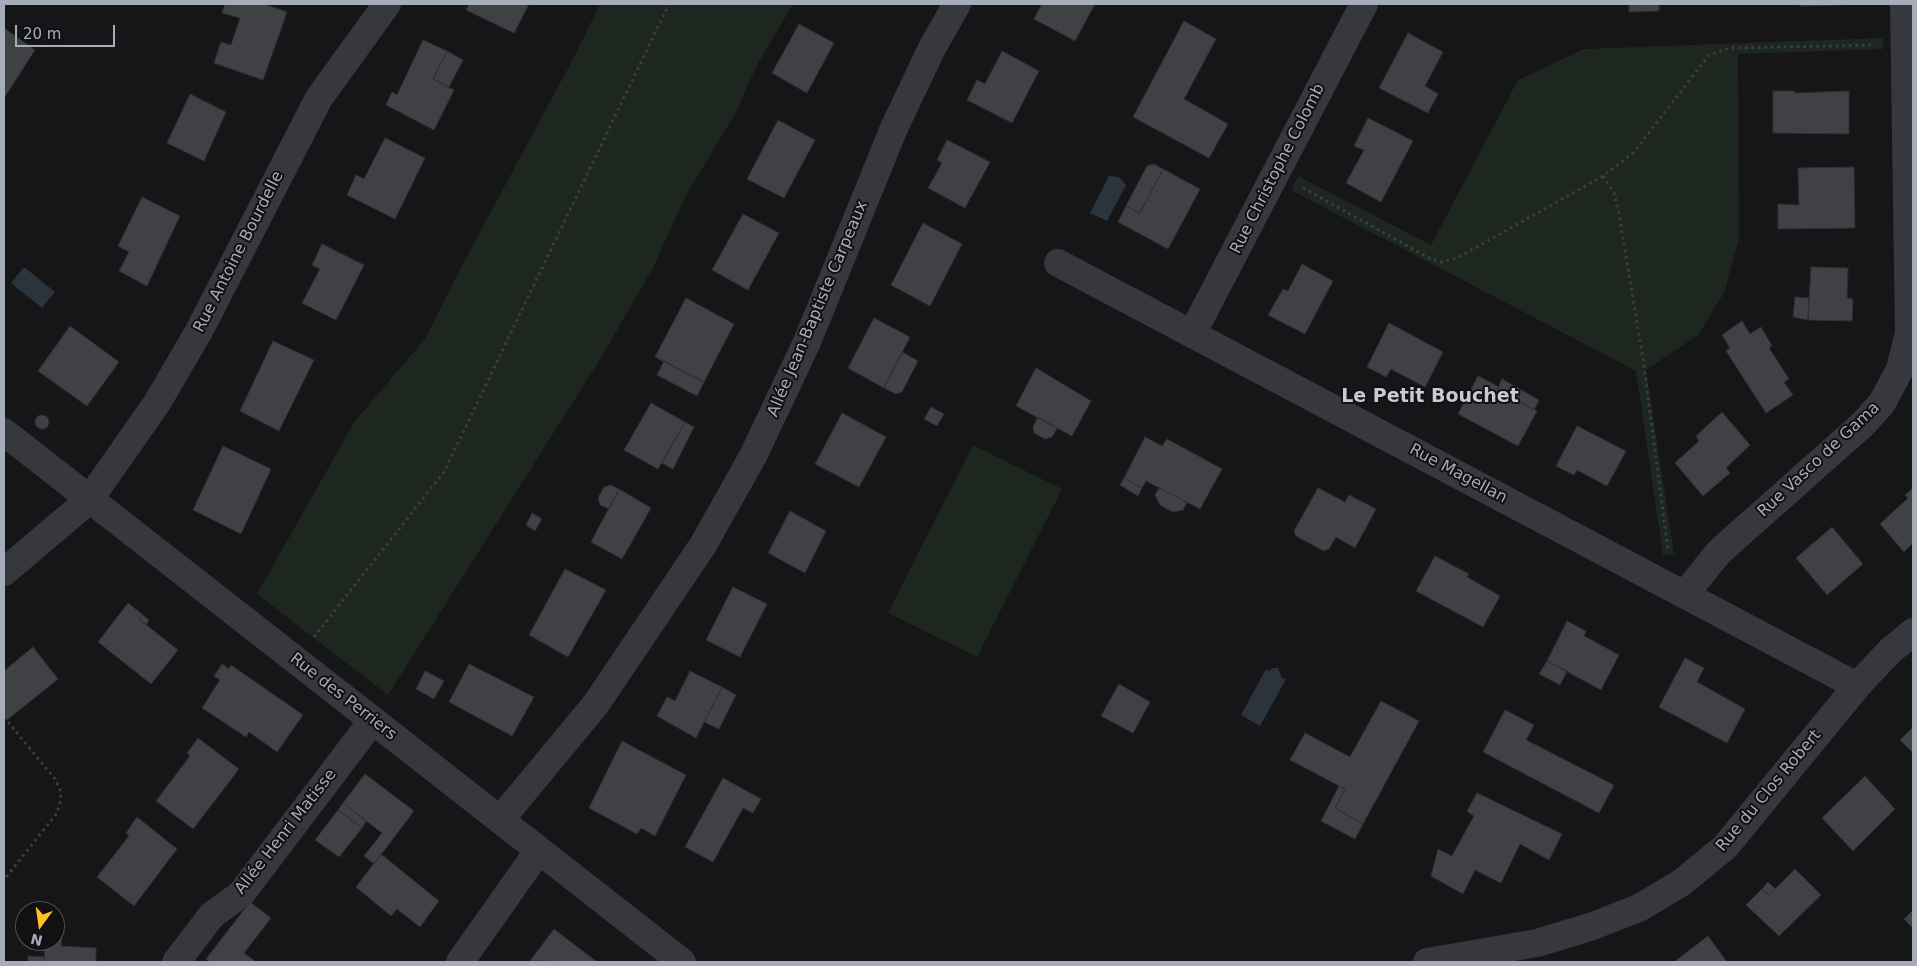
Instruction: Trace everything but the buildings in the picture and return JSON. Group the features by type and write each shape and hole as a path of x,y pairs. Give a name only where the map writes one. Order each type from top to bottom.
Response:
{"street":[{"name":"Rue Antoine Bourdelle","path":"4,572 89,500 157,403 199,331 319,98 387,4"},
{"name":"Allée Jean-Baptiste Carpeaux","path":"500,820 596,704 703,545 740,481 807,342 894,128 932,48 957,4"},
{"name":"Rue Christophe Colomb","path":"1192,334 1364,4"},
{"name":"Rue Vasco de Gama","path":"1679,591 1719,552 1863,424 1882,403 1900,369 1909,333 1904,4"},
{"name":"Rue Magellan","path":"1058,263 1857,686"},
{"name":"Rue des Perriers","path":"4,432 682,962"},
{"name":"Rue du Clos Robert","path":"1428,962 1536,943 1590,928 1639,908 1681,883 1725,847 1857,686 1890,651 1913,632"},
{"name":"Allée Henri Matisse","path":"176,962 212,915 241,894 373,720"},
{"path":"460,962 539,850"}],"path":[{"path":"296,660 444,472 669,4"},
{"path":"1276,173 1431,259 1442,262 1459,257 1603,176 1634,152 1709,55 1730,48 1905,44"},
{"path":"1603,176 1614,193 1620,215 1679,591"},
{"path":"4,717 55,779 60,789 61,799 57,813 4,880"}],"shaded area":[{"path":"600,4 793,4 757,65 735,114 685,197 654,266 602,356 388,695 257,594 355,421 425,339 466,258 573,59"},
{"path":"1883,38 1883,49 1738,54 1739,239 1724,293 1698,335 1646,370 1674,554 1663,555 1636,371 1291,190 1298,176 1431,245 1518,80 1584,49"},
{"path":"1109,176 1119,177 1126,185 1107,221 1090,213"},
{"path":"24,267 55,292 42,308 11,283"},
{"path":"973,445 1062,489 977,657 888,613"},
{"path":"1273,668 1278,668 1282,678 1286,679 1260,726 1241,715 1266,669 1269,671"}],"district":[{"name":"Le Petit Bouchet","path":"1430,397"}]}
